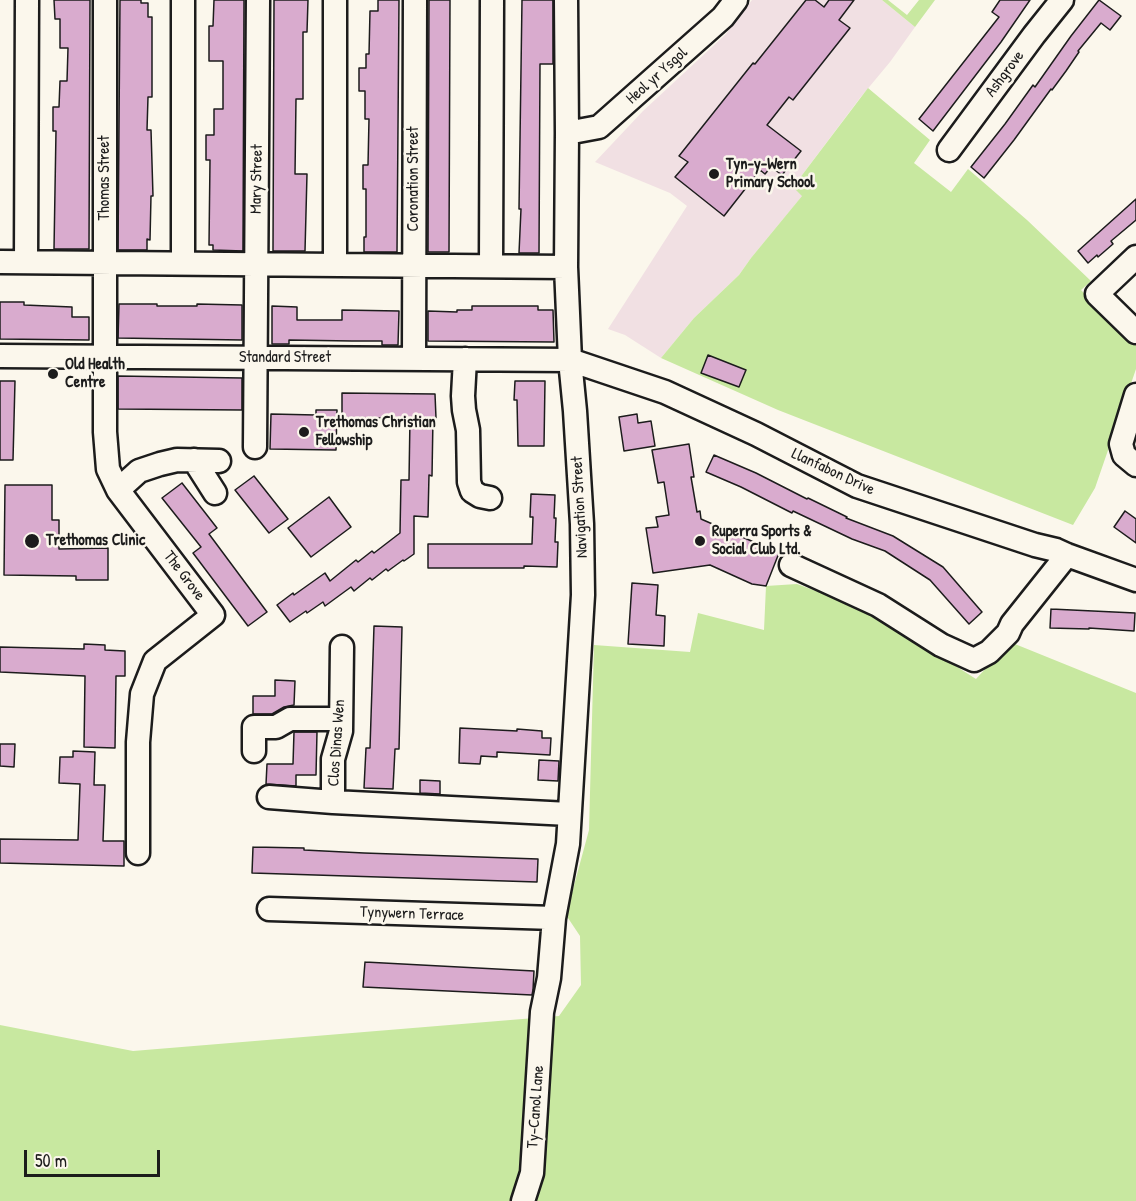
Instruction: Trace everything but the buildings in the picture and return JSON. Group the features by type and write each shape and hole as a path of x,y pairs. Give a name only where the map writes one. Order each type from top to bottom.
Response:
{"street":[{"path":"26,262 27,0"},
{"name":"Thomas Street","path":"105,0 105,357"},
{"path":"183,0 183,263"},
{"name":"Mary Street","path":"255,447 258,0"},
{"path":"335,0 335,265"},
{"name":"Coronation Street","path":"414,359 415,0"},
{"path":"491,266 492,0"},
{"name":"Navigation Street","path":"542,1012 549,978 554,918 568,844 583,595 582,524 566,267 566,0"},
{"name":"Heol yr Ysgol","path":"567,133 599,127 723,17 736,0"},
{"name":"Ashgrove","path":"949,150 1062,0"},
{"path":"1136,257 1097,294 1136,332"},
{"path":"0,262 566,267"},
{"name":"Standard Street","path":"0,356 570,360"},
{"name":"The Grove","path":"105,357 105,432 108,469 118,490 213,615 155,662 142,694 138,742 138,853"},
{"path":"465,359 463,396 468,430 469,482 472,491 490,498"},
{"name":"Llanfabon Drive","path":"570,360 665,392 756,434 857,486 1056,550 1136,580"},
{"path":"1136,394 1121,444 1124,455 1136,465"},
{"path":"118,490 140,471 160,464 177,460 219,460"},
{"path":"194,460 214,493"},
{"path":"791,565 878,605 940,645 974,660 989,652 1008,633 1012,624 1067,555"},
{"name":"Clos Dinas Wen","path":"333,802 333,759 341,731 342,647"},
{"path":"254,751 254,727 276,728 290,718 341,719"},
{"path":"269,797 569,814"},
{"name":"Tynywern Terrace","path":"269,909 554,918"},
{"name":"Ty-Canol Lane","path":"523,1201 532,1173 542,1012"}],"shaded area":[{"name":"Tyn-y-Wern Primary School","path":"752,0 882,0 915,27 793,187 803,195 739,275 694,318 661,358 625,335 608,329 687,206 670,193 595,162 643,111 725,35"}],"green space":[{"path":"882,0 888,0 907,15 919,0 935,0 915,27"},
{"path":"868,88 930,140 914,163 951,192 968,169 1027,220 1091,281 1081,290 1136,346 1136,369 1095,488 1073,525 778,410 661,358 694,318 739,275 802,196 793,187"},
{"path":"797,584 859,607 976,679 1010,642 1136,693 1136,1201 0,1201 0,1025 133,1051 559,1016 581,985 580,936 566,915 589,830 594,645 690,652 698,613 764,630 766,586"}],"place":[{"name":"Tyn-y-Wern Primary School","path":"714,174"},
{"name":"Old Health Centre","path":"53,374"},
{"name":"Trethomas Christian Fellowship","path":"304,432"},
{"name":"Trethomas Clinic","path":"32,541"},
{"name":"Ruperra Sports & Social Club Ltd.","path":"700,541"}]}
